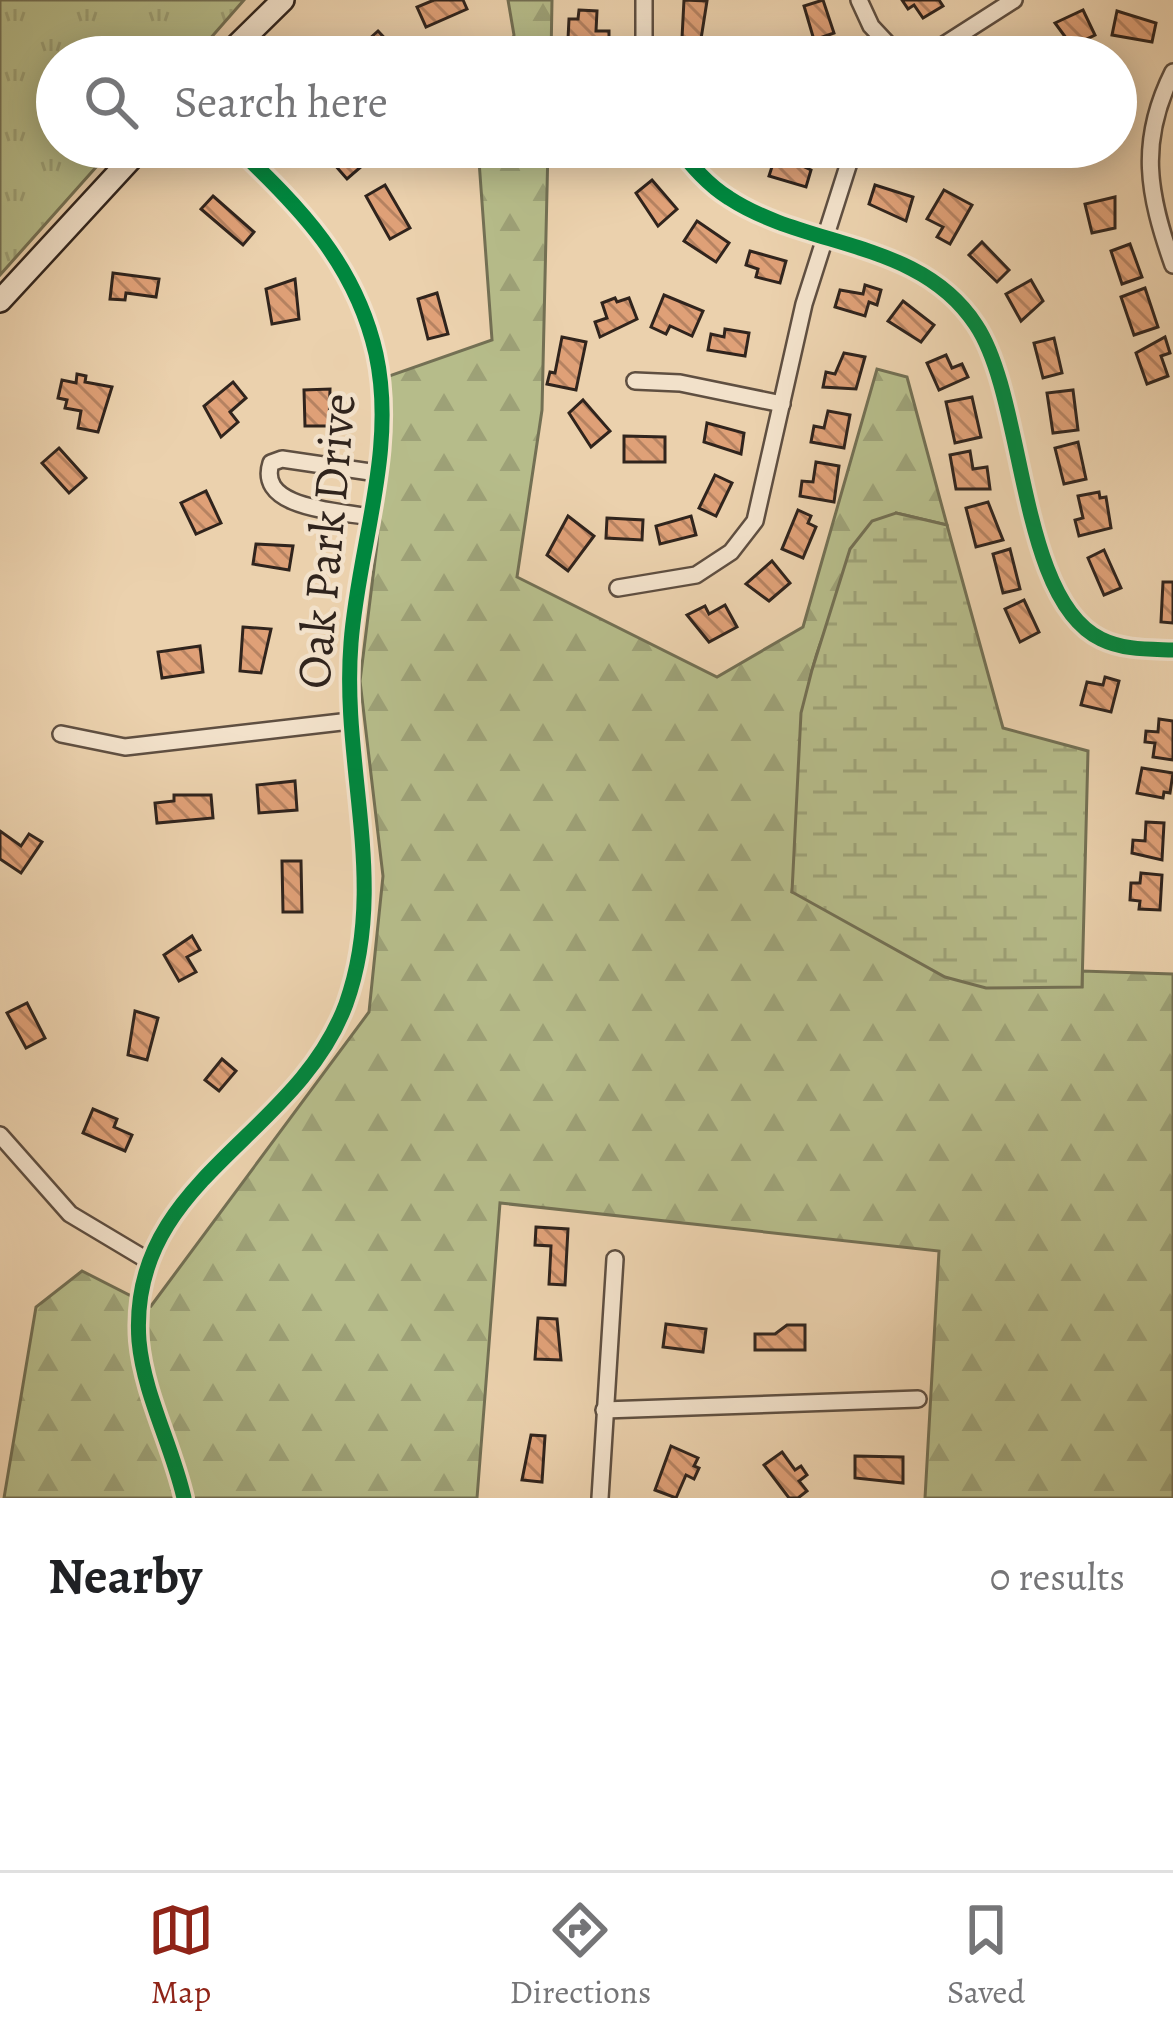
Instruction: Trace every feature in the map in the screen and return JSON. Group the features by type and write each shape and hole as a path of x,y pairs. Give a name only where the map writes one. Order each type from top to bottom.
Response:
{"main road":[{"path":"246,36 283,0"},
{"path":"0,301 123,168"}],"street":[{"path":"644,0 644,36"},
{"path":"859,0 881,36"},
{"path":"958,36 1014,0"},
{"path":"1173,72 1152,122 1147,160 1150,196 1173,265"},
{"name":"Oak Park Drive","path":"147,1260 178,1205 296,1090 316,1063 346,1002 367,916 350,721 350,644 377,473 380,380 354,288 319,230 257,168"},
{"path":"698,168 730,199 904,264 961,304 1001,374 1024,489 1063,602 1075,620 1105,641 1173,650"},
{"path":"618,588 684,580 720,561 740,542 761,505 824,235 847,168"},
{"path":"635,381 680,383 782,404"},
{"path":"370,518 285,500 271,488 267,476 271,463 282,459 377,473"},
{"path":"61,734 125,747 350,721"},
{"path":"0,1135 70,1214 147,1260 139,1307 142,1366 184,1498"},
{"path":"600,1498 615,1259"},
{"path":"604,1410 918,1399"}],"green space":[{"path":"0,0 244,0 212,36 36,36 36,168 95,168 0,275"},
{"path":"508,0 552,0 551,36 514,35"},
{"path":"480,168 548,168 542,410 517,577 717,677 803,627 877,369 907,377 947,525 896,513 828,625 816,656 803,722 792,892 1082,986 1082,971 1173,974 1173,1498 925,1498 939,1251 500,1203 477,1498 4,1498 36,1307 82,1271 151,1306 369,1012 383,876 360,681 377,544 389,376 492,340"},
{"path":"896,513 947,525 1003,728 1088,751 1082,987 986,988 945,977 792,892 801,713 812,670 850,549 872,521"}],"building":[{"path":"434,0 463,0 467,9 426,27 417,7"},
{"path":"684,0 707,1 701,36 682,36"},
{"path":"823,0 834,33 813,36 804,6"},
{"path":"902,0 939,0 943,6 923,18 914,5 908,9"},
{"path":"579,10 597,11 596,31 609,31 609,36 568,36 569,19 578,19"},
{"path":"1083,10 1095,35 1065,36 1055,23"},
{"path":"1117,11 1156,23 1152,42 1112,35"},
{"path":"337,168 360,168 347,179"},
{"path":"772,168 811,170 806,187 769,176"},
{"path":"652,180 677,209 658,226 636,193"},
{"path":"385,185 410,228 390,239 366,196"},
{"path":"875,185 913,197 906,221 869,204"},
{"path":"944,190 972,205 950,244 937,237 943,227 927,219"},
{"path":"213,196 254,232 243,245 201,209"},
{"path":"1115,197 1115,228 1092,233 1085,204"},
{"path":"697,221 729,243 716,262 684,241"},
{"path":"982,242 1009,270 997,282 969,255"},
{"path":"1130,244 1142,277 1122,284 1111,251"},
{"path":"750,251 786,261 780,283 756,277 758,269 746,265"},
{"path":"113,273 159,279 156,297 126,293 125,300 110,299"},
{"path":"295,279 299,319 272,324 266,289"},
{"path":"1031,280 1043,301 1021,321 1006,294"},
{"path":"865,285 881,290 877,305 869,302 865,316 835,307 840,290 863,294"},
{"path":"1145,288 1158,327 1134,335 1121,297"},
{"path":"437,293 448,334 428,339 418,299"},
{"path":"664,295 703,311 692,336 670,326 666,334 651,327"},
{"path":"615,298 617,302 629,298 637,319 600,337 595,322 607,318 602,303"},
{"path":"903,301 934,325 921,342 888,321"},
{"path":"725,329 749,333 745,356 708,350 711,334 724,337"},
{"path":"562,337 586,342 576,390 547,384 550,372 555,373"},
{"path":"1165,337 1170,353 1161,356 1168,376 1147,384 1136,353"},
{"path":"1054,338 1062,373 1043,378 1034,343"},
{"path":"844,353 865,357 856,389 823,387 826,372 835,374"},
{"path":"946,355 952,368 962,364 968,377 939,390 927,363"},
{"path":"77,374 86,376 85,382 112,387 98,432 78,428 81,411 65,408 67,400 58,398 62,380 76,383"},
{"path":"233,382 246,398 230,412 238,422 221,437 204,406"},
{"path":"330,389 329,426 305,426 304,390"},
{"path":"1073,390 1078,430 1053,433 1047,393"},
{"path":"972,397 981,437 955,443 946,402"},
{"path":"583,400 610,431 591,447 569,413"},
{"path":"828,411 850,415 844,448 811,442 814,426 824,428"},
{"path":"707,423 744,433 741,454 704,442"},
{"path":"624,436 665,437 665,462 624,462"},
{"path":"1078,442 1086,479 1064,484 1055,448"},
{"path":"59,448 86,478 69,493 42,463"},
{"path":"970,451 973,469 987,467 990,489 956,489 950,455"},
{"path":"816,462 839,466 834,502 800,496 802,481 813,482"},
{"path":"715,475 732,483 716,516 699,508"},
{"path":"206,491 221,523 196,534 181,503"},
{"path":"1099,492 1100,498 1106,497 1111,528 1079,536 1075,520 1083,518 1078,496"},
{"path":"988,502 1003,540 976,547 966,508"},
{"path":"798,510 811,516 808,523 816,527 803,558 782,549"},
{"path":"568,516 594,536 568,571 547,555"},
{"path":"691,516 696,535 660,544 656,526"},
{"path":"607,518 643,520 642,540 606,538"},
{"path":"256,544 293,546 289,570 253,564"},
{"path":"1010,549 1020,589 1003,593 993,554"},
{"path":"1104,550 1121,588 1104,595 1088,558"},
{"path":"772,561 790,583 769,601 746,584"},
{"path":"1163,582 1173,582 1173,623 1161,622"},
{"path":"1024,600 1039,632 1020,642 1005,609"},
{"path":"725,605 737,627 709,642 687,615 705,606 709,614"},
{"path":"243,627 271,629 261,673 240,671"},
{"path":"200,646 203,672 162,678 158,652"},
{"path":"1105,677 1119,681 1111,712 1081,705 1087,682 1103,685"},
{"path":"1159,719 1173,721 1173,760 1153,757 1155,743 1145,742 1146,731 1158,732"},
{"path":"1142,768 1173,773 1170,793 1164,792 1163,798 1137,793"},
{"path":"295,781 297,810 259,813 257,785"},
{"path":"174,795 211,795 213,818 157,823 155,803 174,801"},
{"path":"1146,822 1164,823 1162,860 1132,853 1133,840 1145,841"},
{"path":"0,831 21,846 29,834 42,842 21,873 0,859"},
{"path":"282,861 301,861 302,912 283,912"},
{"path":"1141,873 1162,875 1160,910 1139,909 1140,901 1130,900 1131,883 1140,883"},
{"path":"192,936 200,950 187,957 196,972 179,981 164,955"},
{"path":"27,1003 45,1038 26,1048 7,1013"},
{"path":"135,1011 158,1018 147,1060 128,1055"},
{"path":"222,1059 236,1071 219,1091 205,1080"},
{"path":"93,1109 117,1119 114,1127 132,1135 125,1151 83,1133"},
{"path":"536,1227 568,1229 565,1285 549,1284 551,1246 535,1245"},
{"path":"538,1318 557,1319 561,1360 535,1359"},
{"path":"666,1324 706,1329 703,1352 663,1347"},
{"path":"787,1325 805,1325 805,1350 755,1350 755,1334 775,1334"},
{"path":"531,1435 545,1436 542,1482 522,1480"},
{"path":"671,1446 698,1458 694,1466 699,1468 694,1479 686,1475 676,1498 655,1490"},
{"path":"782,1452 795,1470 801,1466 807,1475 799,1481 807,1491 798,1498 789,1498 764,1465"},
{"path":"855,1456 903,1457 903,1483 855,1478"}],"cycle path":[{"path":"184,1498 142,1361 142,1286 159,1239 186,1199 291,1091 322,1051 346,1004 364,914 350,689 355,607 382,426 376,354 367,322 340,265 303,215 257,168"},
{"path":"696,168 729,198 760,215 894,260 953,297 976,325 992,358 1053,584 1074,617 1101,639 1136,648 1173,650"}]}
